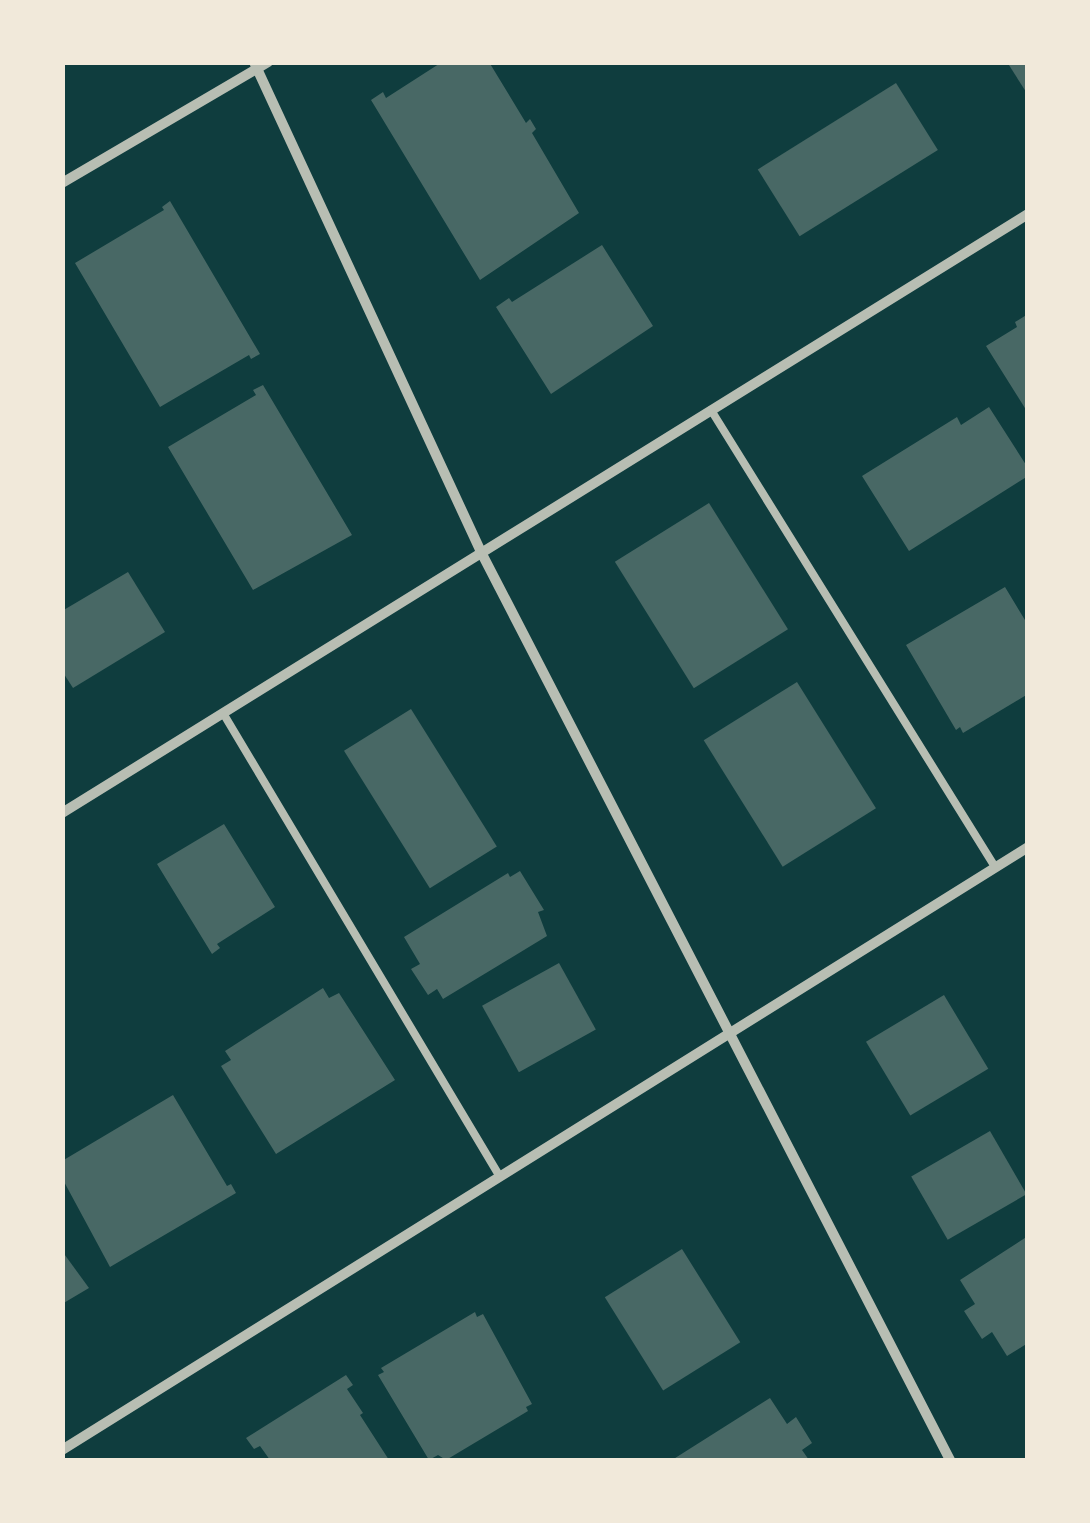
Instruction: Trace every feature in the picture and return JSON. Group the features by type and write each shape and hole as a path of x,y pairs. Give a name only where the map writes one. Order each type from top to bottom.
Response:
{"street":[{"path":"62,184 260,65 482,552 950,1460"},
{"path":"62,813 1028,214"},
{"path":"62,1450 1028,847"}],"lane":[{"path":"711,410 995,867"},
{"path":"223,713 500,1176"}],"building":[{"path":"442,62 489,62 526,123 530,119 536,129 532,133 579,213 480,280 371,100 383,92 386,98"},
{"path":"1007,62 1028,62 1028,95"},
{"path":"896,83 938,150 800,236 758,169"},
{"path":"170,201 260,354 251,359 249,355 160,407 75,263 164,210 162,207"},
{"path":"602,245 653,326 551,394 496,307 509,298 512,302"},
{"path":"1028,314 1028,413 986,346 1017,327 1015,322"},
{"path":"263,385 352,535 253,590 168,447 256,395 253,390"},
{"path":"989,407 1028,468 1028,476 909,551 862,476 957,417 961,425"},
{"path":"709,503 788,629 694,688 615,562"},
{"path":"128,572 165,632 73,688 62,671 62,611"},
{"path":"1005,587 1028,625 1028,694 963,733 960,727 956,730 906,645"},
{"path":"797,682 876,808 783,867 704,740"},
{"path":"411,709 497,846 430,888 344,751"},
{"path":"224,824 275,907 217,944 220,948 212,954 157,864"},
{"path":"520,871 544,910 538,912 547,936 443,999 437,989 428,995 411,969 420,964 404,937 508,873 510,877"},
{"path":"559,963 596,1029 519,1072 482,1006"},
{"path":"323,988 329,998 339,993 395,1080 276,1154 221,1066 231,1060 225,1051"},
{"path":"944,995 988,1069 910,1116 866,1042"},
{"path":"173,1095 227,1186 231,1184 236,1193 110,1267 62,1178 62,1161"},
{"path":"990,1131 1026,1194 948,1240 911,1176"},
{"path":"1028,1236 1028,1343 1007,1356 992,1332 982,1339 964,1311 975,1304 960,1280"},
{"path":"682,1249 740,1342 663,1391 605,1297"},
{"path":"62,1251 89,1288 62,1304"},
{"path":"475,1312 477,1317 483,1314 532,1404 526,1407 528,1411 446,1460 438,1455 429,1460 378,1375 384,1372 381,1368"},
{"path":"346,1375 353,1385 347,1389 363,1413 360,1415 389,1460 270,1460 260,1446 254,1449 246,1438"},
{"path":"770,1398 787,1424 796,1417 812,1443 802,1450 809,1460 672,1460"}]}
